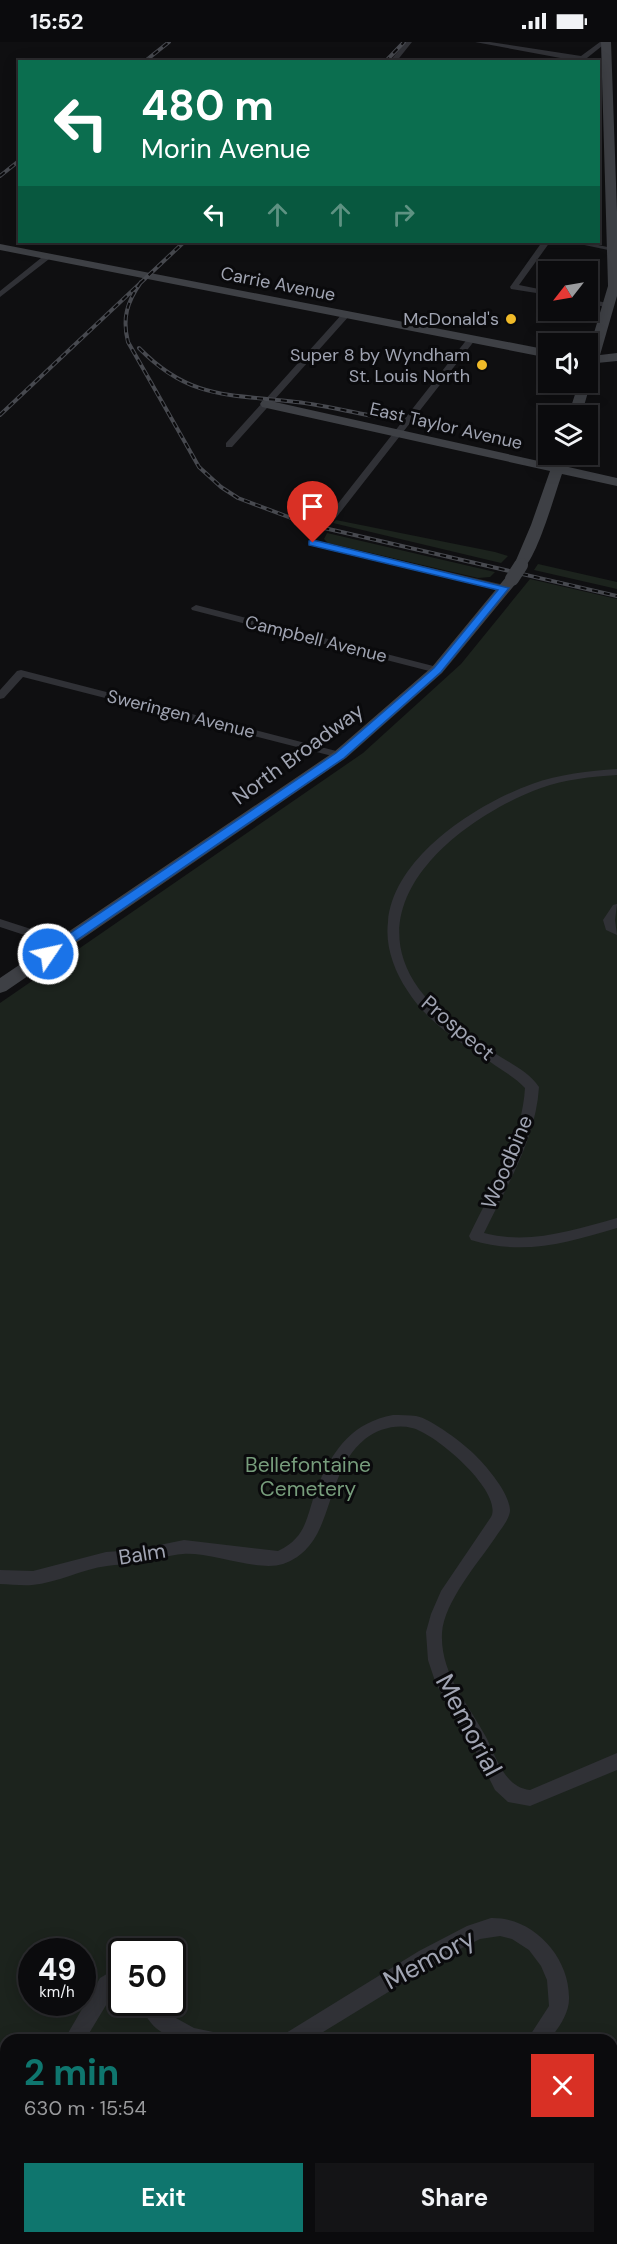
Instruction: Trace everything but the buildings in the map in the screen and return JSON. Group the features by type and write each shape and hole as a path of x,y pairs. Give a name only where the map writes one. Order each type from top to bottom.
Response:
{"main road":[{"path":"605,42 604,146 614,286 599,339 617,348"},
{"name":"Carrie Avenue","path":"0,247 538,352"},
{"path":"598,359 617,357"},
{"name":"East Taylor Avenue","path":"266,404 617,482"},
{"name":"North Broadway","path":"0,987 340,755 437,670 512,577 538,525 558,465"}],"street":[{"path":"394,60 409,42"},
{"path":"478,42 578,60 605,42"},
{"path":"538,291 514,286 545,243"},
{"path":"580,243 613,249"},
{"path":"0,295 49,256"},
{"path":"598,303 609,306"},
{"path":"229,445 346,315"},
{"path":"332,517 471,340"},
{"path":"313,543 512,577"},
{"name":"Campbell Avenue","path":"196,608 437,670"},
{"name":"Sweringen Avenue","path":"0,696 21,673 340,755"},
{"name":"Prospect","path":"532,1087 523,1076 473,1044 425,1004 407,979 398,956 394,936 394,913 401,893 415,872 451,835 483,811 538,785 617,772"},
{"path":"613,929 609,920 617,908"},
{"path":"0,923 64,944"},
{"name":"Woodbine","path":"532,1087 531,1106 519,1144 476,1236 505,1242 543,1242 580,1235 617,1223"},
{"name":"Memorial","path":"285,1555 296,1550 311,1533 326,1484 344,1452 359,1435 377,1424 393,1421 416,1422 461,1450 484,1475 500,1501 502,1512 497,1522 447,1596 434,1632 436,1660 442,1679 479,1740 501,1784 514,1796 530,1798 617,1761"},
{"name":"Balm","path":"0,1577 33,1578 106,1559 135,1557 184,1547 256,1557 279,1558 285,1555"},
{"name":"Memory","path":"303,2034 415,1963 492,1926 521,1932 549,1958 561,1990 558,2013 542,2034"},
{"path":"78,2034 108,1984"},
{"path":"156,2016 186,2034"}],"green space":[{"path":"336,520 508,556 501,563 333,523"},
{"path":"327,533 495,572 490,577 478,578 328,543 324,539"},
{"path":"538,564 617,582 617,589 534,570"},
{"name":"Bellefontaine Cemetery","path":"530,579 617,599 617,2034 0,2034 0,1003 363,753 461,664"}],"railway":[{"path":"146,60 169,42"},
{"path":"387,60 404,42"},
{"path":"0,176 18,162"},
{"path":"140,283 183,243"},
{"path":"0,415 140,283"},
{"path":"140,283 127,310 128,342 199,467 221,487 238,498 307,524 617,596"},
{"path":"139,348 176,377 212,392 306,403 378,417"}],"place":[{"name":"McDonald's","path":"511,319"},
{"name":"Super 8 by Wyndham St. Louis North","path":"482,365"}],"route":[{"path":"48,954 340,755 437,670 504,588 313,543"}]}
